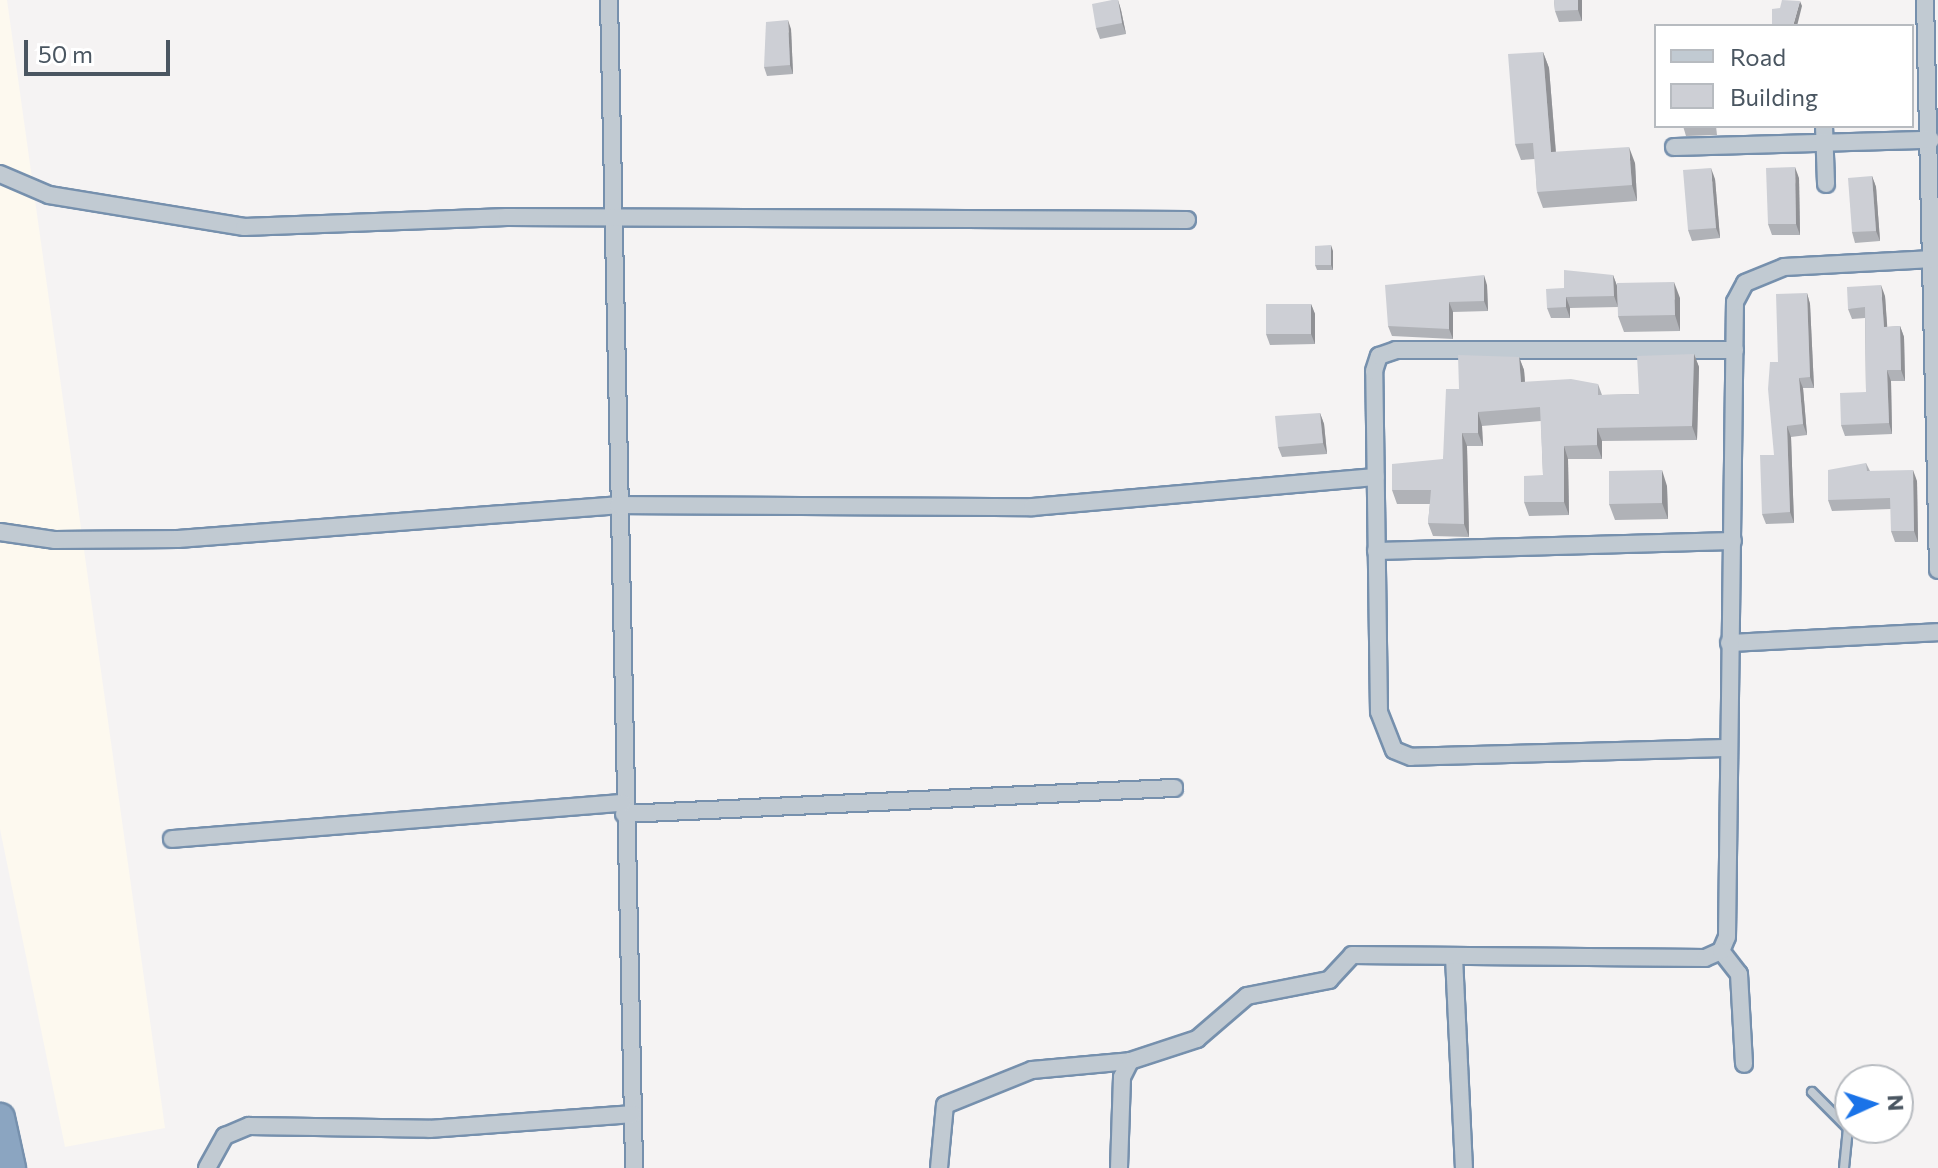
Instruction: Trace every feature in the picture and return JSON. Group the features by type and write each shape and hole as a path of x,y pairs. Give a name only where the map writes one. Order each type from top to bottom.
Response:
{"highway":[{"path":"0,1118 11,1168"}],"street":[{"path":"609,0 634,1168"},
{"path":"1925,0 1932,48 1938,570"},
{"path":"1674,147 1824,134 1931,140"},
{"path":"1824,134 1826,184"},
{"path":"0,174 49,195 244,227 615,217 1187,220"},
{"path":"939,1168 945,1105 1032,1070 1130,1061 1197,1039 1247,996 1329,980 1352,955 1371,950 1454,957 1705,958 1721,951 1727,937 1725,748 1733,541 1735,302 1760,273 1933,259"},
{"path":"1725,748 1411,757 1394,750 1379,712 1374,371 1379,356 1396,350 1735,350"},
{"path":"0,532 55,540 178,539 618,505 961,510 1376,477"},
{"path":"1376,551 1733,541"},
{"path":"1729,643 1938,632"},
{"path":"172,839 624,808 1174,788"},
{"path":"1721,951 1739,974 1744,1064"},
{"path":"1454,957 1464,1168"},
{"path":"1119,1168 1122,1077 1130,1061"},
{"path":"207,1168 225,1136 249,1126 430,1129 632,1114"}],"lane":[{"path":"1812,1092 1848,1128 1844,1168"}],"shaded area":[{"path":"0,0 7,0 165,1128 65,1147 0,829"}],"building":[{"path":"1118,0 1122,23 1096,28 1092,4"},
{"path":"1554,0 1578,0 1578,10 1555,11"},
{"path":"1782,0 1800,1 1794,24 1772,24 1772,9 1780,8"},
{"path":"788,20 790,65 764,67 766,22"},
{"path":"1543,52 1551,152 1629,147 1632,185 1537,192 1533,143 1515,144 1508,54"},
{"path":"1795,167 1796,224 1768,224 1766,168"},
{"path":"1711,168 1716,228 1688,230 1683,170"},
{"path":"1872,176 1876,231 1852,232 1848,178"},
{"path":"1331,245 1331,265 1315,265 1315,246"},
{"path":"1564,270 1613,275 1614,296 1566,297 1566,307 1547,308 1546,289 1564,288"},
{"path":"1484,275 1484,301 1449,302 1449,329 1388,326 1385,285"},
{"path":"1674,282 1675,315 1618,316 1617,283"},
{"path":"1881,285 1884,327 1900,326 1901,370 1887,370 1889,423 1841,425 1840,393 1866,392 1865,307 1848,309 1847,287"},
{"path":"1807,293 1810,377 1799,378 1803,424 1787,426 1790,512 1762,514 1760,455 1774,455 1768,389 1770,362 1778,362 1776,294"},
{"path":"1266,304 1311,304 1311,334 1266,334"},
{"path":"1694,354 1692,426 1597,428 1597,445 1564,446 1564,502 1524,502 1524,476 1543,475 1540,407 1478,412 1478,433 1462,433 1464,524 1428,523 1431,490 1392,490 1392,464 1443,459 1446,389 1459,389 1458,355 1519,357 1521,382 1571,379 1598,384 1598,395 1639,394 1637,356"},
{"path":"1320,413 1323,443 1278,447 1275,416"},
{"path":"1866,463 1867,471 1913,470 1914,531 1891,531 1890,498 1828,500 1828,470"},
{"path":"1662,470 1662,503 1609,504 1609,471"}]}
